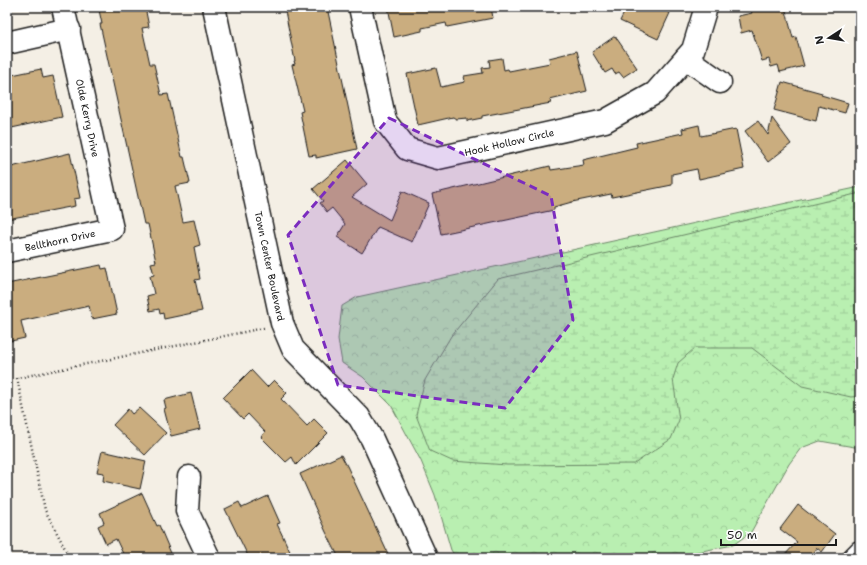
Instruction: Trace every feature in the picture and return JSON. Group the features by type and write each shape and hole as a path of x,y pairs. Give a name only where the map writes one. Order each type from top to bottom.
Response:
{"street":[{"name":"Olde Kerry Drive","path":"63,7 112,229"},
{"name":"Town Center Boulevard","path":"214,7 282,323 293,349 359,417 372,439 426,558"},
{"name":"Hook Hollow Circle","path":"360,7 385,121 407,149 438,158 605,121 655,93 693,50 706,7"},
{"path":"7,43 69,29"},
{"path":"686,58 720,82"},
{"name":"Bellthorn Drive","path":"7,251 112,229"},
{"path":"189,477 187,511 209,558"},
{"path":"854,558 860,552"}],"path":[{"path":"70,558 45,510 17,378 282,323"}],"highlighted area":[{"path":"389,118 551,196 573,320 505,408 338,385 288,235"}],"green space":[{"path":"860,187 860,448 820,441 801,448 789,464 751,532 733,545 666,558 456,558 451,550 435,495 421,461 391,405 363,377 342,363 338,339 342,306 357,297"},
{"path":"860,193 860,396 851,397 802,386 752,348 695,348 678,363 673,379 679,420 671,439 634,464 507,465 452,461 430,451 416,415 425,380 451,336 498,279"}],"building":[{"path":"114,7 145,7 149,27 142,28 150,64 154,64 161,95 168,94 182,157 184,157 190,183 175,186 183,222 194,220 200,245 194,247 200,279 195,280 202,311 164,319 163,313 160,314 159,309 150,311 147,296 154,294 150,276 154,275 151,263 156,262 148,224 144,224 100,24 102,24 99,10"},
{"path":"287,7 327,7 357,149 316,158 316,155 309,156 300,112 303,111 292,65 295,64 295,61 285,11 287,10"},
{"path":"388,7 491,7 493,18 447,27 446,23 422,28 422,31 394,37"},
{"path":"627,7 657,7 670,13 658,39 620,21"},
{"path":"750,7 785,7 793,38 796,37 804,66 780,72 778,65 771,67 769,59 762,61 752,30 741,33 738,16 752,13"},
{"path":"615,36 637,68 623,77 619,72 615,74 612,69 605,73 592,52"},
{"path":"577,51 587,91 550,100 551,103 482,116 482,118 467,121 467,118 456,119 453,117 418,125 407,74 436,68 441,87 465,82 464,76 483,73 482,68 490,67 489,60 502,58 504,70 508,69 509,71 550,63 549,58"},
{"path":"41,69 43,78 53,76 62,117 7,129 7,76"},
{"path":"782,82 822,93 821,95 848,103 845,113 819,106 816,121 774,110"},
{"path":"772,118 791,144 768,162 745,131 758,121 768,135"},
{"path":"699,125 701,136 736,129 744,169 699,179 697,169 672,174 672,185 612,197 611,194 572,202 554,207 554,210 441,234 432,194 550,166 551,170 584,165 583,160 637,147 636,143 683,133 682,129"},
{"path":"70,153 80,198 74,199 75,206 7,219 7,168"},
{"path":"347,160 367,184 352,197 390,220 402,191 429,203 412,242 378,227 362,253 337,237 345,224 332,208 327,212 320,203 323,201 313,189"},
{"path":"101,265 102,269 107,268 117,314 92,319 89,306 21,321 25,338 11,341 10,333 7,334 7,284"},
{"path":"251,370 267,387 274,380 287,393 281,399 307,426 314,419 328,433 296,465 292,457 286,462 261,437 265,432 248,414 243,419 223,398"},
{"path":"191,393 200,429 171,436 164,409 166,408 164,400"},
{"path":"139,408 166,433 145,455 113,425 128,409 132,414"},
{"path":"102,451 146,461 140,489 103,481 104,473 97,472"},
{"path":"341,455 390,558 339,558 326,532 300,474"},
{"path":"142,493 157,526 159,525 173,558 125,558 116,539 106,544 98,526 104,523 100,513"},
{"path":"268,496 280,523 277,524 293,558 249,558 225,509 239,502 242,508"},
{"path":"798,505 835,534 822,552 817,548 810,558 782,558 797,542 780,529"}]}
